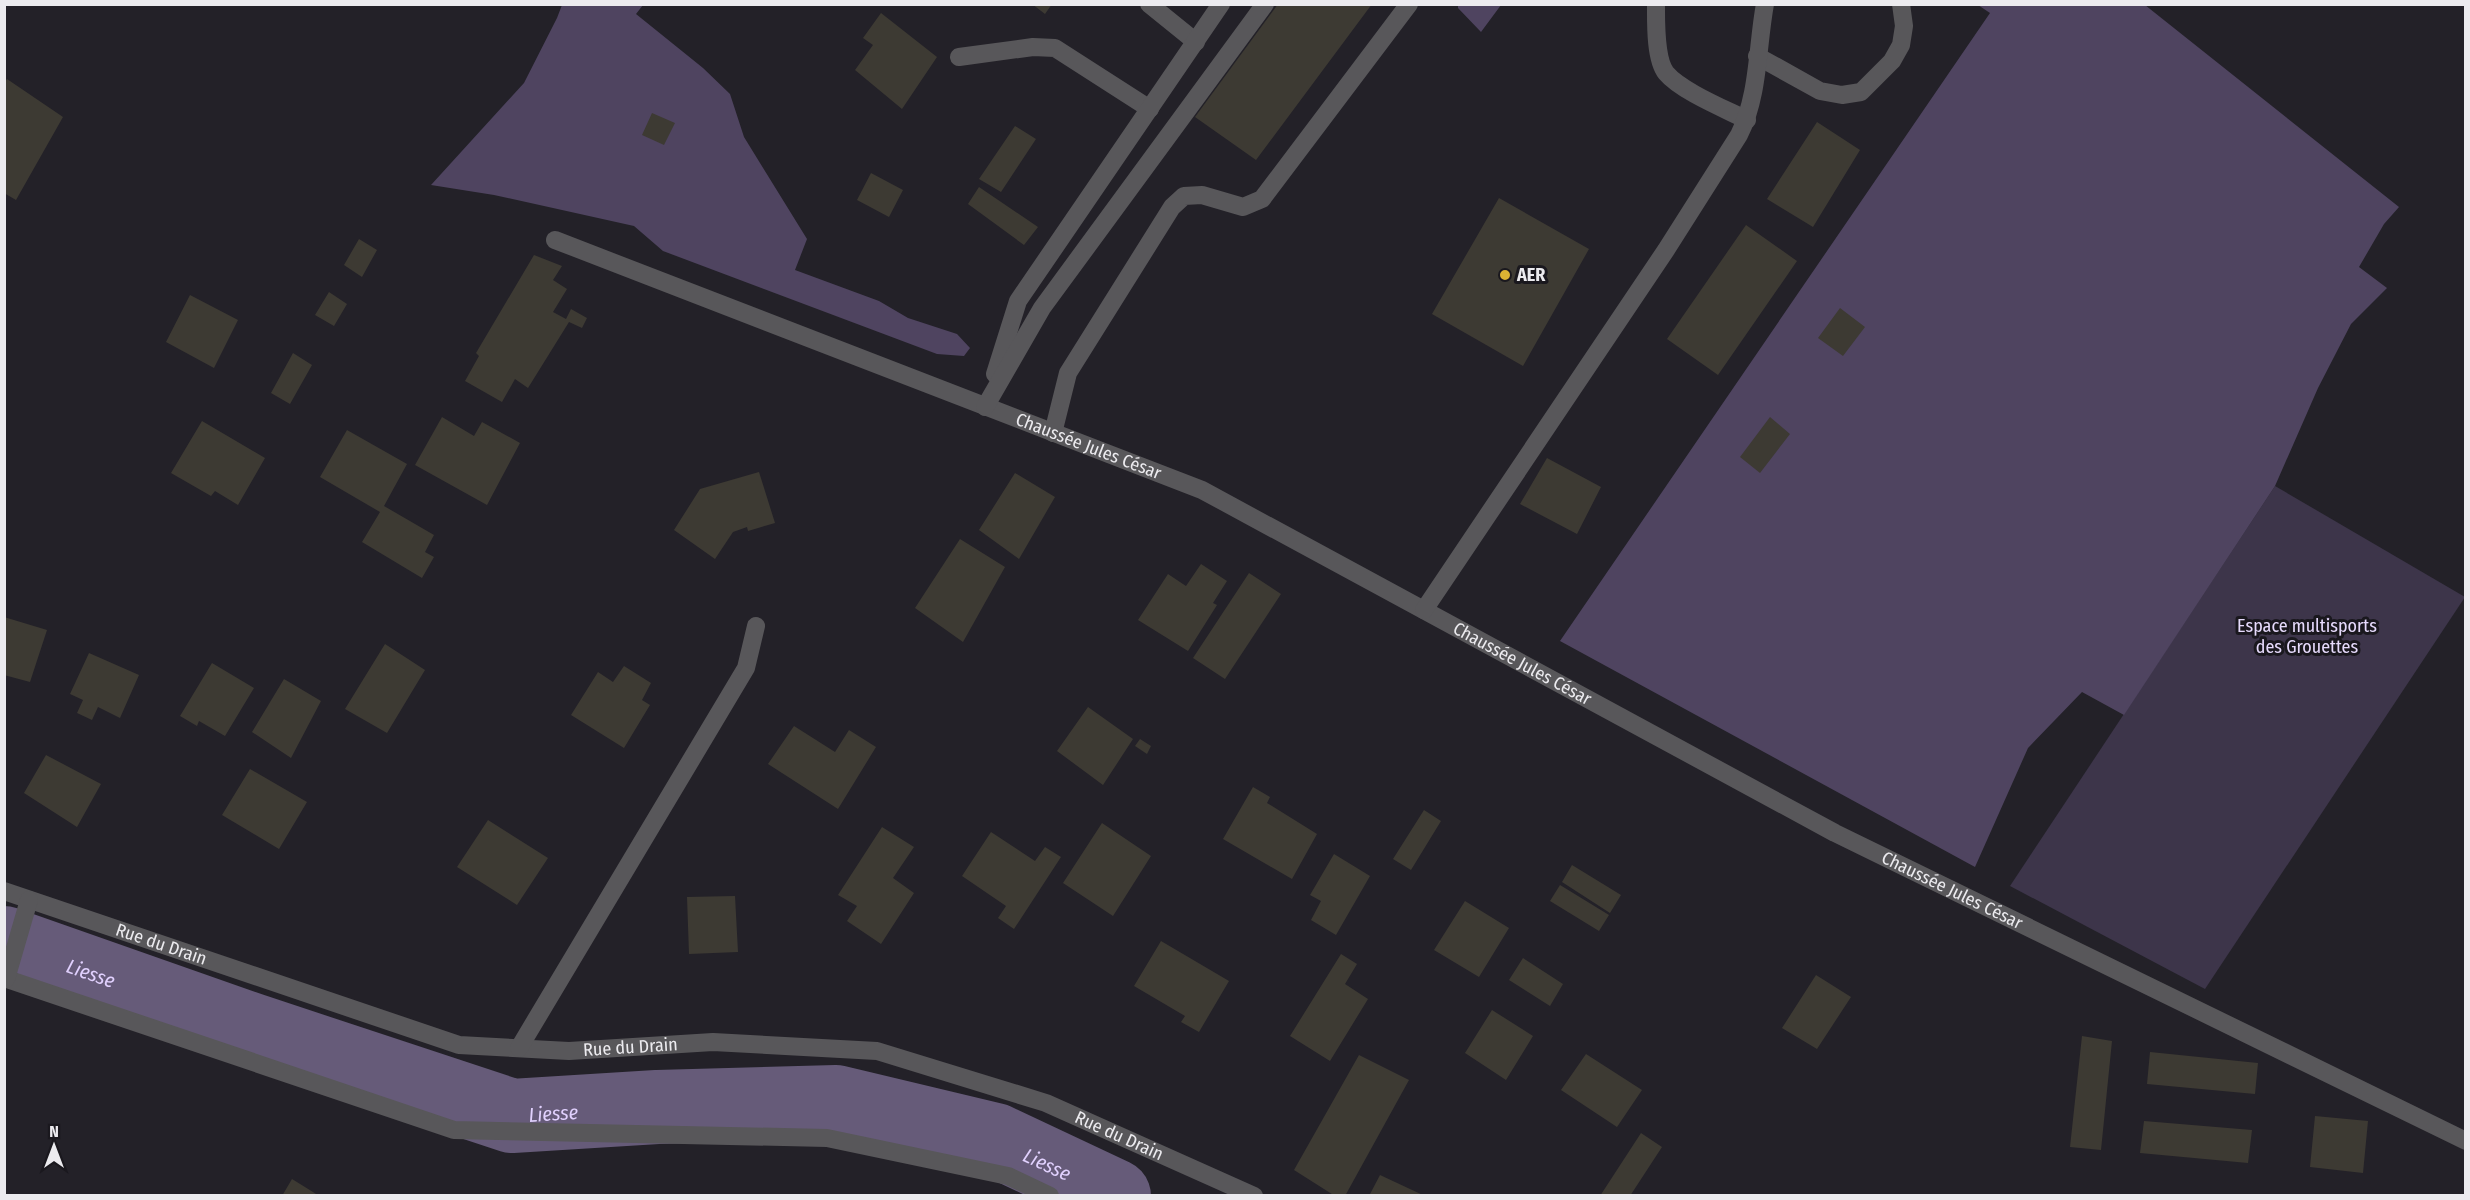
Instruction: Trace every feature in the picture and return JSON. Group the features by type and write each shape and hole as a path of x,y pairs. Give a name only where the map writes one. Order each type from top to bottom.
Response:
{"street":[{"path":"1149,4 1196,42"},
{"path":"985,407 1018,301 1221,4"},
{"path":"985,407 1042,308 1265,4"},
{"path":"1053,433 1068,373 1172,207 1184,196 1202,195 1243,207 1262,199 1409,4"},
{"path":"1656,4 1657,43 1666,72 1690,92 1747,120"},
{"path":"1424,610 1666,250 1747,120 1765,4"},
{"path":"1757,56 1820,91 1842,95 1861,92 1892,62 1901,45 1905,26 1901,4"},
{"path":"959,57 1033,47 1055,48 1150,109"},
{"name":"Chaussée Jules César","path":"555,240 1202,490 1835,832 2466,1141"},
{"path":"519,1048 746,668 756,626"},
{"name":"Rue du Drain","path":"4,891 459,1045 569,1051 713,1042 877,1051 1046,1103 1254,1196"},
{"path":"29,900 5,979 454,1130 826,1138 1008,1176 1050,1196"}],"green space":[{"name":"Espace multisports des Grouettes","path":"2275,486 2465,597 2205,989 2010,886"}],"shaded area":[{"path":"1458,4 1501,5 1481,32 1458,8"},
{"path":"562,5 643,5 636,14 703,68 730,94 744,137 807,239 795,270 879,301 908,318 957,334 970,348 964,356 937,354 663,251 634,226 494,195 431,185 524,83"},
{"path":"1978,5 2145,5 2399,207 2384,224 2359,267 2387,288 2351,324 2318,388 2275,486 2124,715 2082,692 2028,748 1975,867 1560,641 1990,13"}],"building":[{"path":"1032,4 1052,4 1045,14"},
{"path":"1278,4 1372,4 1256,160 1195,117"},
{"path":"881,13 937,57 902,109 855,70 873,45 863,38"},
{"path":"7,79 63,117 16,200 4,193 4,83"},
{"path":"652,113 675,123 664,145 642,135"},
{"path":"1817,122 1860,150 1813,227 1767,199"},
{"path":"1015,126 1036,139 1001,192 979,179"},
{"path":"871,173 903,190 889,217 857,200"},
{"path":"979,187 1038,227 1024,245 968,204"},
{"path":"1499,198 1589,249 1523,366 1432,314"},
{"path":"1746,225 1797,261 1718,375 1667,339"},
{"path":"359,239 377,250 362,277 344,265"},
{"path":"534,255 562,266 553,280 567,289 553,312 566,319 571,309 587,318 582,328 569,322 528,388 515,379 502,402 465,381 479,356 476,353"},
{"path":"329,292 347,304 334,326 315,315"},
{"path":"190,295 238,320 214,368 166,342"},
{"path":"1840,308 1865,327 1843,356 1818,338"},
{"path":"293,353 312,365 290,404 271,393"},
{"path":"442,417 474,436 482,422 520,443 487,505 415,465"},
{"path":"1770,417 1790,434 1760,473 1740,457"},
{"path":"202,421 265,458 238,505 215,491 211,496 171,473"},
{"path":"347,430 407,464 384,506 434,535 425,552 434,557 422,578 362,542 380,512 320,477"},
{"path":"1547,458 1601,487 1577,534 1520,504"},
{"path":"759,472 775,523 748,531 747,527 733,532 715,559 674,530 700,489"},
{"path":"1015,473 1055,497 1019,559 979,530"},
{"path":"960,539 1005,567 963,642 915,608"},
{"path":"1201,564 1227,581 1213,603 1217,605 1188,651 1138,620 1168,574 1186,586"},
{"path":"1249,573 1281,594 1225,679 1193,658"},
{"path":"4,617 47,630 30,682 4,675"},
{"path":"385,644 425,670 387,733 345,709"},
{"path":"89,653 139,675 120,718 98,707 92,720 77,713 83,700 70,694"},
{"path":"212,663 254,688 225,736 199,721 197,726 180,716"},
{"path":"624,666 651,683 642,700 650,705 624,748 571,715 598,672 613,682"},
{"path":"284,679 321,701 291,758 252,732"},
{"path":"1088,707 1133,739 1103,785 1057,751"},
{"path":"794,726 835,752 849,730 876,747 838,809 768,764"},
{"path":"1140,739 1151,746 1147,754 1135,746"},
{"path":"46,755 101,784 77,827 24,793"},
{"path":"250,769 307,802 279,849 222,815"},
{"path":"1253,787 1270,797 1267,803 1317,834 1292,879 1223,839"},
{"path":"1424,810 1441,821 1411,870 1393,859"},
{"path":"488,820 548,858 517,905 457,867"},
{"path":"1102,823 1151,856 1113,916 1063,883"},
{"path":"882,827 914,847 893,878 914,893 881,944 847,921 857,906 838,895"},
{"path":"991,832 1035,861 1045,847 1061,857 1014,929 998,918 1006,906 962,876"},
{"path":"1334,854 1370,876 1336,935 1311,920 1321,901 1310,895"},
{"path":"1572,865 1621,895 1610,913 1562,882"},
{"path":"1560,885 1609,915 1599,931 1550,901"},
{"path":"735,896 738,952 689,954 687,897"},
{"path":"1465,901 1509,928 1479,977 1434,950"},
{"path":"1161,941 1229,981 1199,1032 1181,1022 1185,1016 1134,986"},
{"path":"1341,954 1357,964 1345,984 1368,999 1330,1061 1290,1036"},
{"path":"1523,958 1563,984 1550,1006 1509,980"},
{"path":"1816,975 1851,997 1817,1049 1782,1028"},
{"path":"1492,1010 1533,1036 1506,1080 1465,1053"},
{"path":"2082,1036 2112,1041 2101,1150 2070,1147"},
{"path":"2150,1052 2258,1063 2255,1094 2147,1084"},
{"path":"1586,1054 1642,1090 1617,1127 1561,1090"},
{"path":"1359,1055 1409,1080 1345,1196 1335,1196 1294,1170"},
{"path":"2315,1116 2368,1121 2363,1173 2310,1167"},
{"path":"2144,1121 2252,1130 2248,1163 2140,1153"},
{"path":"1641,1133 1662,1147 1630,1196 1600,1196"},
{"path":"1380,1175 1425,1196 1369,1196"},
{"path":"292,1179 313,1192 319,1196 282,1196"}],"waterway":[{"name":"Liesse","path":"4,943 252,1030 512,1116 657,1107 836,1102 995,1140 1114,1196"}],"place":[{"name":"AER","path":"1505,275"}]}
